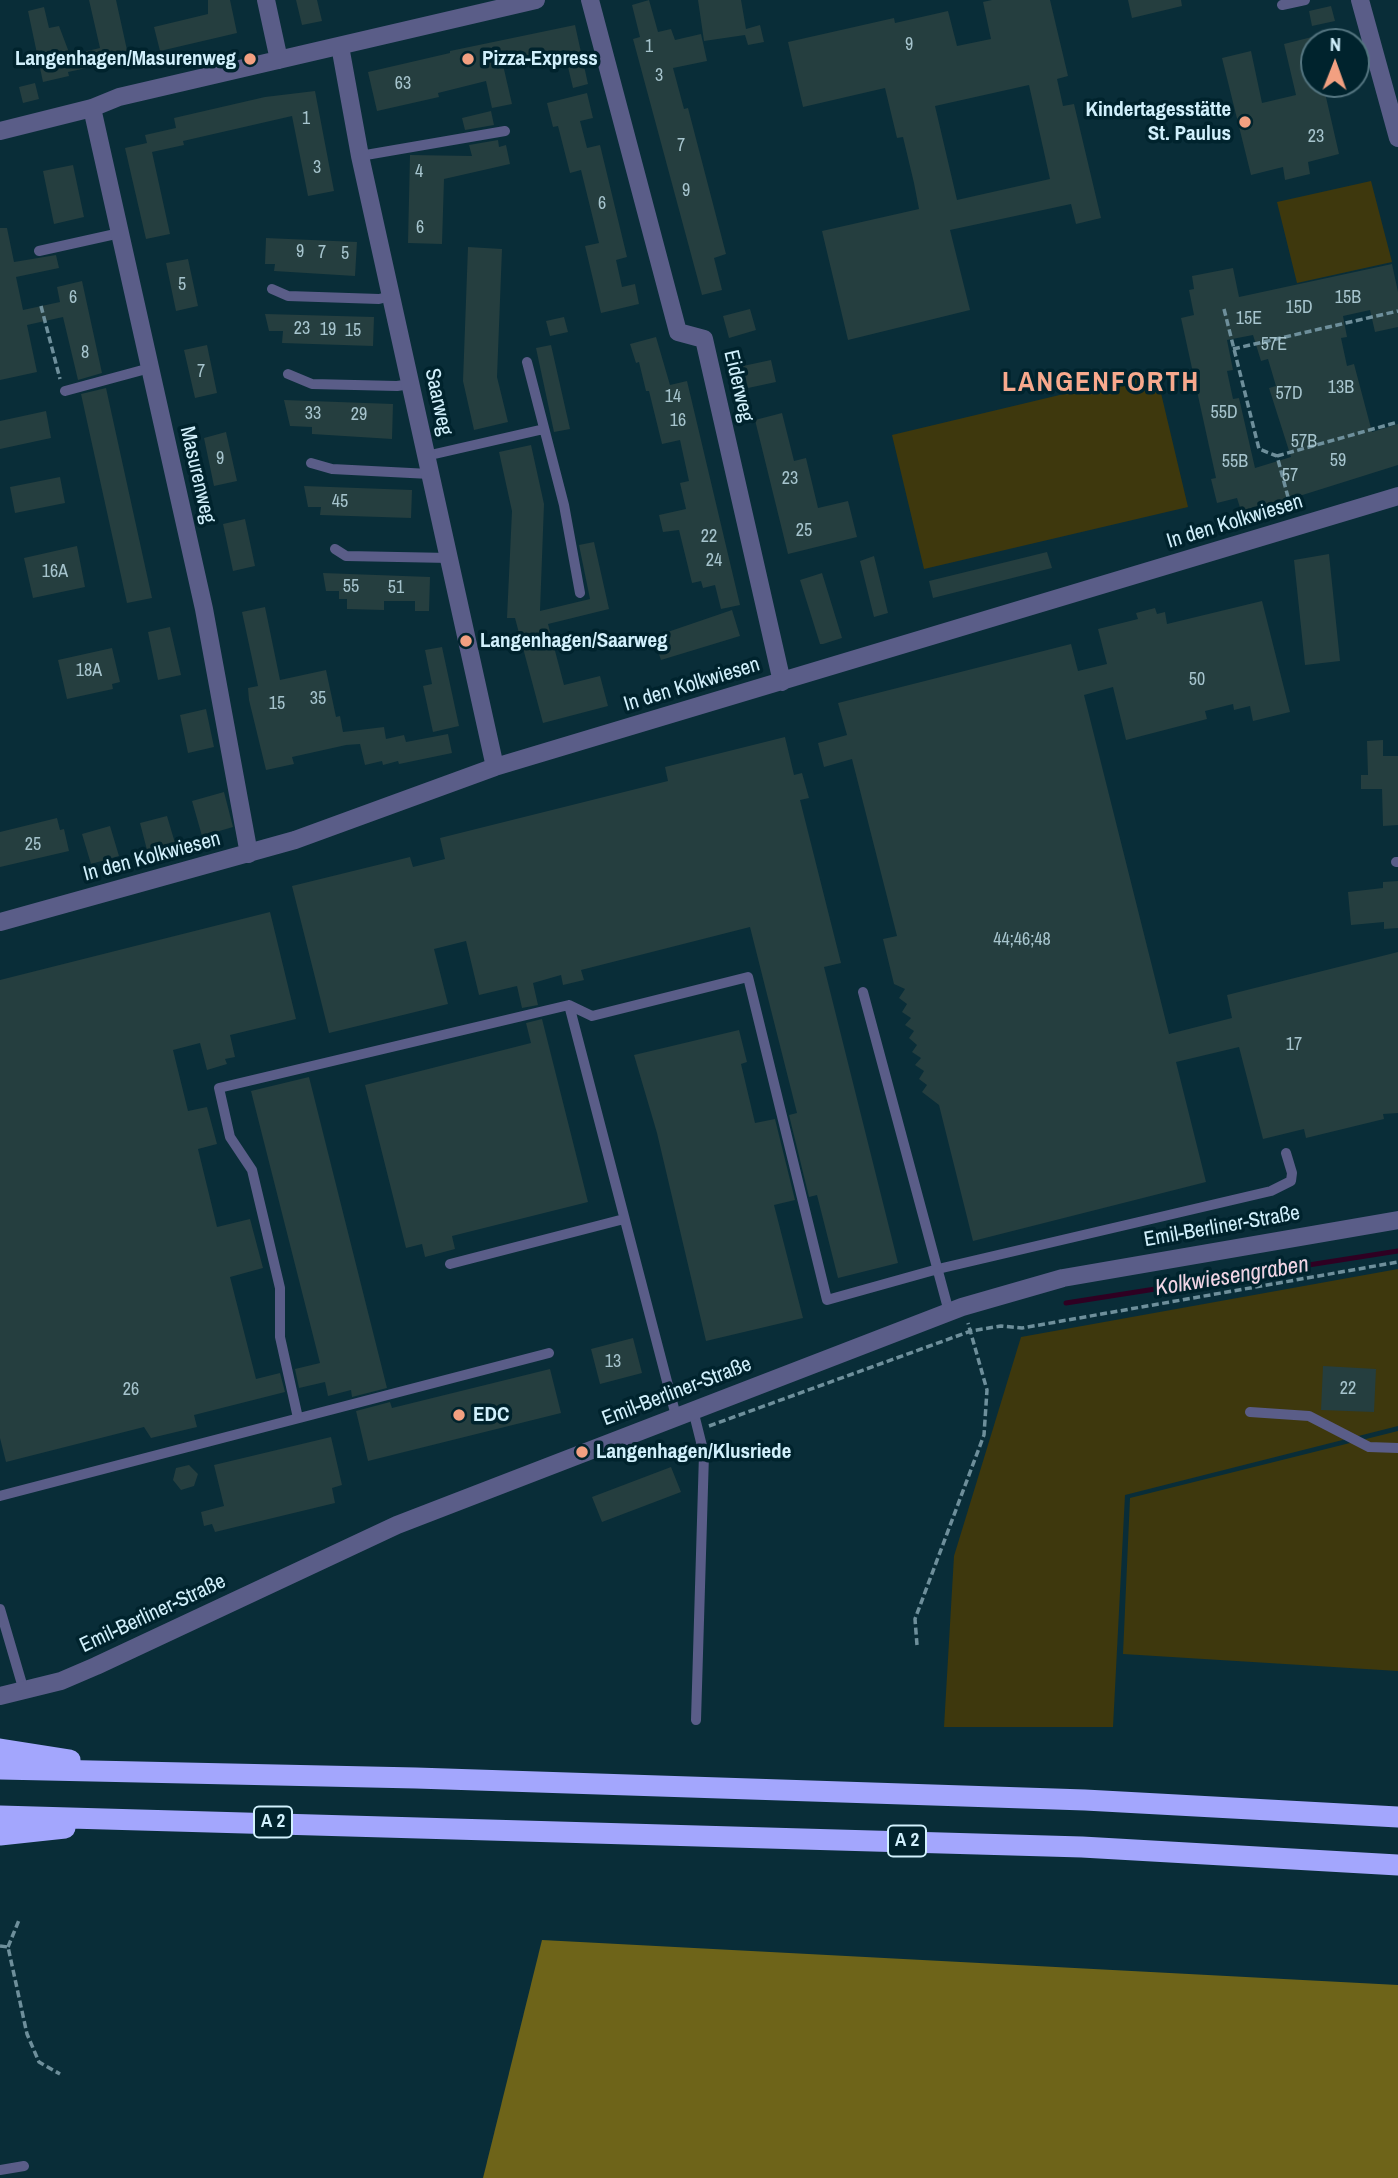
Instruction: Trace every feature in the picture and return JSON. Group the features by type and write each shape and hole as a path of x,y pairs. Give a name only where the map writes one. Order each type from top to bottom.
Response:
{"highway":[{"path":"0,1749 130,1772"},
{"name":"A 2","path":"0,1769 1057,1799 1398,1817"},
{"name":"A 2","path":"0,1816 1068,1846 1398,1865"},
{"path":"0,1835 130,1819"}],"street":[{"path":"266,0 279,60"},
{"path":"0,131 92,108 119,97 536,0"},
{"name":"Eiderweg","path":"590,0 678,332 704,339 782,682"},
{"path":"1360,0 1398,138"},
{"name":"Saarweg","path":"340,46 360,156 495,767"},
{"name":"Masurenweg","path":"92,108 204,609 249,854"},
{"name":"In den Kolkwiesen","path":"0,922 249,854 495,767 1398,496"},
{"name":"Emil-Berliner-Straße","path":"0,1696 24,1691 96,1667 397,1525 949,1312 1014,1290 1063,1278 1398,1220"}],"lane":[{"path":"1282,5 1305,0"},
{"path":"360,156 505,131"},
{"path":"39,251 120,233"},
{"path":"272,289 288,296 379,299 391,296"},
{"path":"527,362 564,505 580,593"},
{"path":"65,391 150,368"},
{"path":"288,374 312,383 397,386 411,384"},
{"path":"311,463 332,469 428,465 544,429"},
{"path":"335,550 346,556 450,558"},
{"path":"298,1418 280,1337 280,1289 252,1170 230,1138 219,1088 569,1005 592,1016 748,977 827,1300 938,1269 1270,1191 1291,1181 1292,1173 1286,1153"},
{"path":"863,992 949,1312"},
{"path":"569,1005 624,1219 685,1413 699,1430 704,1454 696,1720"},
{"path":"450,1264 624,1219"},
{"path":"0,1496 549,1353"},
{"path":"1250,1412 1309,1416 1369,1447 1398,1448"},
{"path":"0,1609 24,1691"},
{"path":"0,2169 24,2166"}],"path":[{"path":"41,306 55,369 65,391"},
{"path":"1224,309 1259,449 1277,456 1398,422"},
{"path":"1233,349 1398,311"},
{"path":"1277,456 1296,527"},
{"path":"699,1430 971,1331 1001,1326 1021,1328 1398,1262"},
{"path":"917,1644 915,1619 984,1435 987,1390 971,1331"},
{"path":"19,1920 8,1947 31,2043 39,2062 60,2074"},
{"path":"0,1947 8,1947"}],"shaded area":[{"path":"1371,181 1392,262 1297,283 1277,202"},
{"path":"1156,372 1188,507 924,569 892,435"},
{"path":"1398,1269 1398,1426 1125,1495 1113,1727 944,1727 954,1556 1021,1337"},
{"path":"1398,1431 1398,1671 1123,1654 1130,1498"},
{"path":"542,1940 1398,1985 1398,2178 483,2178"}],"building":[{"path":"89,0 116,0 129,59 68,72 69,76 43,82 28,11 44,7 49,28 59,26 70,55 100,48"},
{"path":"208,0 230,0 237,33 160,51 154,27 208,14"},
{"path":"296,0 317,0 322,21 302,25"},
{"path":"649,0 658,32 671,29 675,40 701,34 707,61 673,68 684,109 688,108 726,254 714,258 722,290 702,295 633,39 640,37 632,5"},
{"path":"698,0 741,0 746,29 760,25 764,42 748,45 745,35 704,41"},
{"path":"1050,0 1068,76 1057,79 1063,106 1074,104 1101,218 1076,224 1071,204 950,230 970,310 848,340 822,231 919,209 914,183 903,137 897,138 885,88 803,107 788,42 894,18 895,23 948,11 957,46 991,39 983,2","holes":["1029,85 1050,179 957,200 935,106"]},
{"path":"1128,0 1181,0 1182,6 1132,18"},
{"path":"1331,6 1335,21 1312,26 1309,11"},
{"path":"575,25 588,84 573,88 564,50 503,65 512,104 492,108 486,81 438,93 439,97 377,111 368,72 450,51"},
{"path":"1300,40 1300,98 1326,98 1339,154 1308,162 1310,174 1285,180 1283,167 1251,175 1222,58 1251,51 1262,103 1296,95 1284,44"},
{"path":"35,83 39,99 23,103 19,87"},
{"path":"315,91 334,191 308,196 292,116 183,141 184,145 152,152 170,234 146,239 125,148 147,143 145,135 176,128 174,118 265,97"},
{"path":"587,93 593,118 580,121 587,148 600,145 627,257 616,260 622,287 635,284 639,304 601,313 585,246 599,243 581,170 570,173 558,126 553,127 547,103"},
{"path":"491,111 494,125 465,130 462,118"},
{"path":"498,140 499,147 506,145 510,164 444,179 442,244 408,243 410,155 472,156 469,145"},
{"path":"73,165 84,217 54,224 43,171"},
{"path":"0,228 7,228 14,262 56,255 59,268 16,277 23,310 60,302 57,287 82,281 102,373 78,380 63,317 27,325 37,372 0,380"},
{"path":"266,238 357,242 355,276 274,271 275,264 265,264"},
{"path":"468,247 502,249 497,377 508,422 474,430 463,381"},
{"path":"188,259 198,306 176,311 166,263"},
{"path":"1392,264 1398,292 1398,327 1375,332 1370,310 1343,316 1347,337 1341,338 1347,366 1354,364 1372,432 1398,424 1398,465 1242,514 1237,498 1217,503 1211,479 1216,478 1181,318 1194,315 1189,290 1194,289 1192,276 1233,268 1239,297","holes":["1253,335 1261,361 1268,359 1276,386 1269,388 1291,457 1255,468 1239,398 1233,399 1227,371 1233,370 1227,340"]},
{"path":"750,309 756,330 729,338 723,316"},
{"path":"265,314 374,317 373,346 282,343 283,331 269,331"},
{"path":"564,317 568,332 550,336 546,321"},
{"path":"656,337 670,385 687,381 740,605 721,609 715,585 703,588 701,581 692,583 679,530 663,532 659,515 686,509 680,483 689,481 680,440 662,444 649,391 646,391 639,362 636,363 630,344"},
{"path":"207,345 217,393 195,398 184,350"},
{"path":"551,345 570,429 554,432 536,348"},
{"path":"771,360 776,382 748,388 743,366"},
{"path":"106,388 152,598 127,603 81,394"},
{"path":"284,400 393,404 392,439 312,434 312,427 290,426"},
{"path":"46,411 51,438 0,449 0,421"},
{"path":"782,413 794,461 806,458 818,508 848,501 857,537 788,554 755,420"},
{"path":"226,432 237,481 214,486 204,438"},
{"path":"531,445 544,504 540,611 590,599 579,545 594,542 609,609 548,624 564,685 600,676 608,706 543,723 515,618 507,618 512,511 499,452"},
{"path":"60,477 65,503 15,513 10,487"},
{"path":"304,486 412,490 411,518 320,515 321,507 308,507"},
{"path":"245,519 255,566 233,571 223,524"},
{"path":"77,546 85,587 33,598 24,558"},
{"path":"1047,552 1052,568 933,598 929,581"},
{"path":"1329,554 1340,661 1305,665 1294,560"},
{"path":"874,556 888,613 874,617 860,561"},
{"path":"323,573 430,577 429,611 415,611 415,601 384,601 384,610 347,609 347,599 339,599 339,591 326,591"},
{"path":"822,573 842,638 820,644 800,580"},
{"path":"1262,601 1290,712 1253,721 1250,706 1234,710 1233,704 1205,711 1207,719 1126,740 1113,687 1084,695 1169,1034 1232,1018 1227,995 1398,952 1398,1113 1383,1114 1384,1119 1306,1138 1304,1129 1263,1139 1239,1047 1176,1062 1206,1182 973,1241 939,1105 922,1092 927,1085 919,1079 924,1071 915,1065 921,1058 912,1052 917,1045 909,1038 914,1031 905,1025 911,1018 902,1012 907,1004 899,998 905,989 894,984 883,939 897,936 852,759 824,767 818,743 847,735 838,703 1071,644 1078,671 1107,664 1098,629 1138,619 1136,613 1155,608 1157,614 1165,612 1167,624"},
{"path":"265,607 280,680 326,670 336,717 340,716 343,732 384,727 386,739 404,735 406,742 448,734 452,753 399,764 398,761 383,765 382,761 365,765 360,744 346,745 292,757 294,764 266,770 249,700 248,688 258,686 242,612"},
{"path":"732,610 740,636 661,660 653,637"},
{"path":"170,627 181,675 158,680 148,632"},
{"path":"442,647 459,726 433,732 423,686 432,684 425,650"},
{"path":"112,648 120,682 112,684 113,689 67,699 58,660"},
{"path":"206,709 214,747 188,753 180,715"},
{"path":"785,737 794,775 802,773 809,798 800,800 841,963 824,967 898,1263 838,1278 817,1195 809,1197 789,1115 797,1113 750,927 581,970 584,980 563,985 561,975 533,983 538,1005 522,1008 517,986 479,995 466,941 434,949 448,1004 329,1033 292,886 410,857 413,867 445,859 440,838 668,781 665,767"},
{"path":"1383,740 1383,756 1398,756 1398,825 1383,826 1382,789 1361,789 1361,775 1368,775 1367,741"},
{"path":"224,792 233,827 202,836 192,801"},
{"path":"167,816 175,843 147,850 140,823"},
{"path":"57,818 60,830 64,829 69,851 0,867 0,832"},
{"path":"110,826 119,856 91,864 82,834"},
{"path":"1398,881 1398,928 1384,929 1384,922 1351,925 1348,892 1383,888 1383,882"},
{"path":"270,912 296,1019 230,1035 235,1057 225,1059 227,1064 207,1070 200,1043 173,1050 188,1111 207,1107 217,1144 198,1149 217,1227 250,1219 263,1268 230,1277 256,1379 280,1373 285,1392 194,1415 197,1427 151,1438 144,1427 6,1462 0,1438 0,980"},
{"path":"542,1019 588,1202 452,1236 455,1249 425,1257 422,1244 406,1248 365,1085 531,1043 526,1023"},
{"path":"739,1030 747,1062 741,1064 755,1123 775,1119 795,1200 774,1205 803,1318 706,1341 657,1133 634,1055"},
{"path":"309,1077 387,1388 352,1397 351,1390 328,1396 325,1382 299,1388 295,1369 320,1363 251,1091"},
{"path":"633,1338 642,1373 600,1384 591,1349"},
{"path":"1323,1366 1376,1369 1374,1412 1321,1410"},
{"name":"EDC","path":"550,1369 561,1413 368,1461 356,1411 390,1402 392,1408"},
{"path":"331,1437 342,1485 332,1488 335,1503 215,1532 212,1524 204,1526 201,1512 224,1506 214,1465"},
{"path":"189,1465 198,1474 194,1486 181,1490 173,1480 176,1468"},
{"path":"671,1467 681,1492 602,1522 592,1497"}],"waterway":[{"name":"Kolkwiesengraben","path":"1066,1303 1398,1251"}],"place":[{"name":"Langenhagen/Masurenweg","path":"250,59"},
{"name":"Pizza-Express","path":"468,59"},
{"name":"Kindertagesstätte St. Paulus","path":"1245,122"},
{"name":"Langenhagen/Saarweg","path":"466,641"},
{"name":"EDC","path":"459,1415"},
{"name":"Langenhagen/Klusriede","path":"582,1452"}],"district":[{"name":"LANGENFORTH","path":"1101,383"}]}
